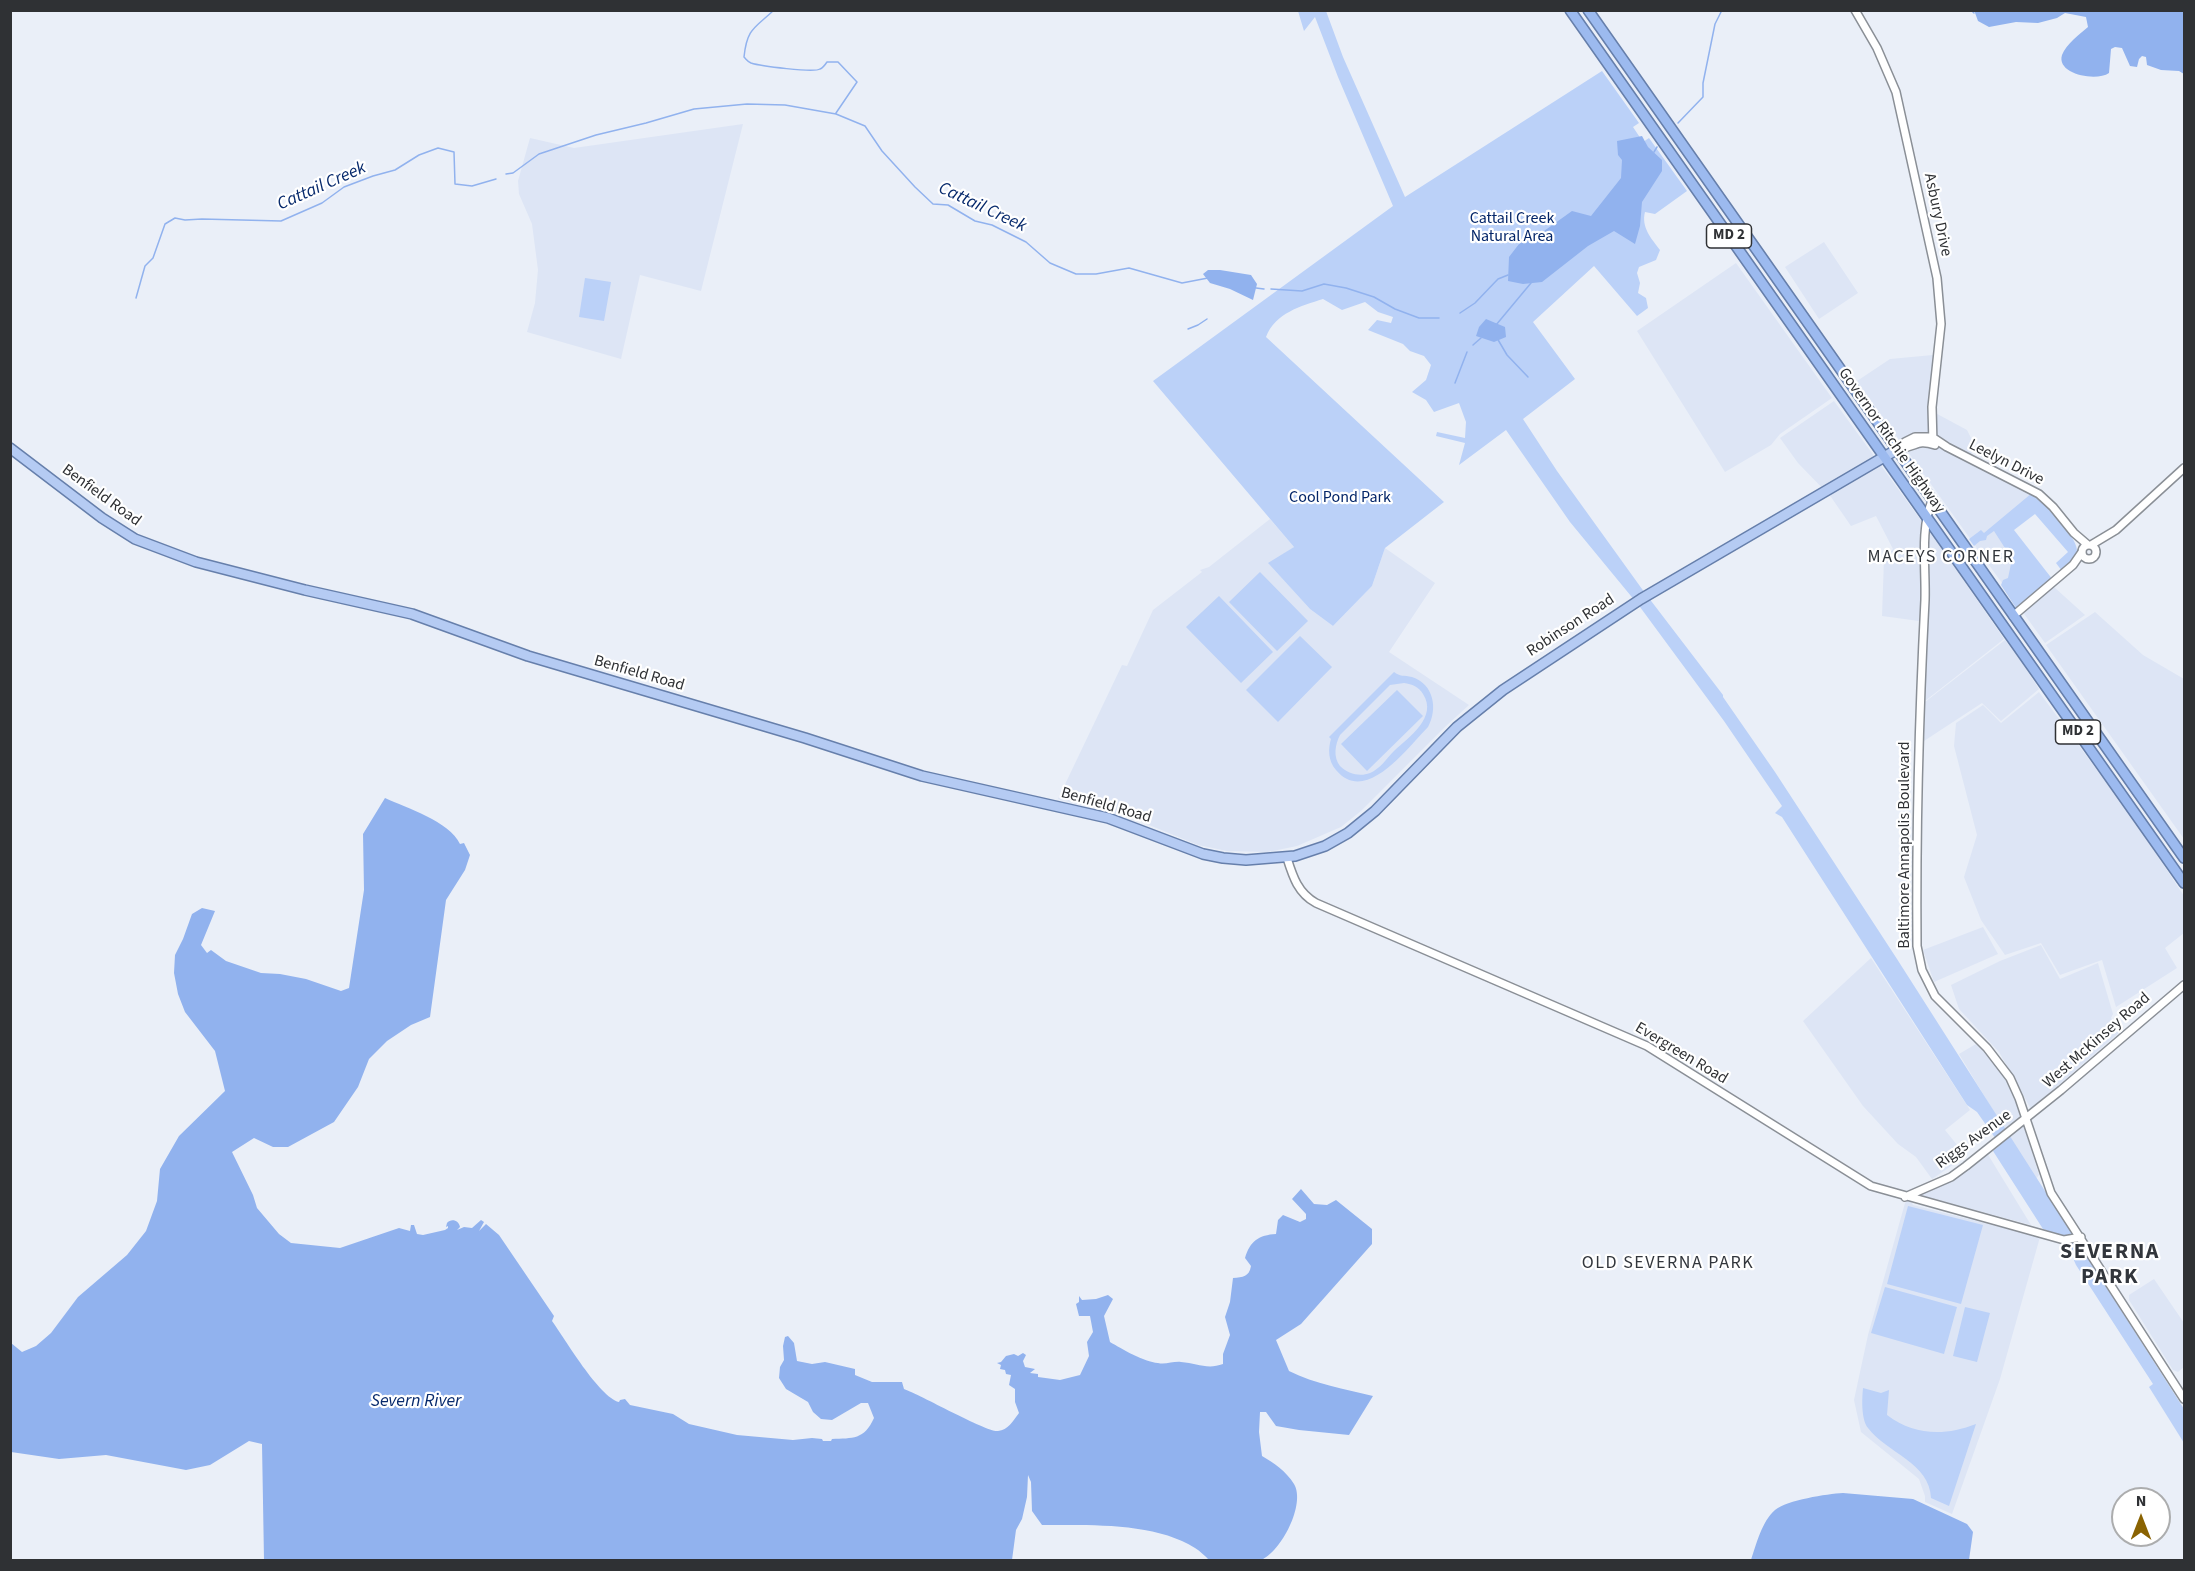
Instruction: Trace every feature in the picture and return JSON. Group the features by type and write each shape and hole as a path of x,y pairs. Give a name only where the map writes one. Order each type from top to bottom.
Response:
{"highway":[{"name":"Governor Ritchie Highway","path":"1588,10 1899,449 1932,501 2184,858"},
{"name":"Governor Ritchie Highway","path":"1572,13 2184,883"}],"main road":[{"name":"Benfield Road","path":"10,448 102,518 135,539 196,562 412,614 528,656 794,734 922,776 1108,818 1203,854 1246,860 1287,858"},
{"name":"Robinson Road","path":"1287,858 1325,846 1363,822 1457,727 1503,690 1568,645 1666,584 1899,449"}],"street":[{"name":"Asbury Drive","path":"1855,10 1877,48 1896,92 1937,278 1941,324 1932,407 1933,440"},
{"path":"1899,449 1905,442 1915,437 1933,440"},
{"name":"Leelyn Drive","path":"1933,440 2039,494 2074,533 2092,547"},
{"path":"2013,616 2073,565 2082,551 2106,537 2184,468"},
{"name":"Baltimore Annapolis Boulevard","path":"1932,501 1926,516 1926,579 1918,763 1918,957 1926,981 1935,996 1987,1048 2010,1078 2027,1119 2051,1193 2184,1399"},
{"name":"Leelyn Drive","path":"2074,533 2087,559"},
{"path":"2073,565 2094,557 2092,547"},
{"name":"Evergreen Road","path":"1287,858 1297,886 1316,903 1647,1046 1871,1186 2064,1240 2081,1237"},
{"name":"West McKinsey Road","path":"2027,1119 2184,985"},
{"name":"Riggs Avenue","path":"1905,1197 1951,1177 2027,1119"}],"shaded area":[{"path":"743,124 701,291 640,275 621,359 527,332 535,303 538,270 532,224 519,194 518,181 530,138 574,148"},
{"path":"1824,242 1858,293 1819,319 1785,267"},
{"path":"1736,263 1832,398 1780,434 1771,445 1725,472 1637,331"},
{"path":"1933,355 1928,409 1967,430 1974,444 1971,455 2033,495 1995,527 2035,586 2054,587 2085,615 2045,643 1857,381 1890,359"},
{"path":"1834,401 2004,639 1925,701 1919,621 1882,616 1884,559 1893,549 1876,516 1851,526 1831,497 1798,463 1780,438"},
{"path":"1270,519 1294,547 1269,564 1310,609 1333,626 1372,586 1385,548 1435,583 1389,652 1469,705 1361,811 1341,827 1297,846 1268,852 1227,851 1198,845 1132,818 1058,799 1122,665 1127,666 1153,610 1202,572 1200,570 1209,567"},
{"path":"2095,612 2143,655 2184,679 2184,839 2046,645"},
{"path":"2005,640 2039,689 2001,721 1982,703 1924,741 1925,702"},
{"path":"2039,692 2132,817 2184,896 2184,933 2165,948 2177,968 2116,1007 2102,960 2060,975 2041,943 2005,955 1981,920 1964,877 1977,835 1954,746 1956,723 1983,705 2001,723"},
{"path":"1983,927 1998,954 1934,982 1923,950"},
{"path":"2041,945 2060,979 2098,963 2113,1014 2111,1018 2121,1031 2031,1109 1999,1052 1959,1009 1951,985 2000,961"},
{"path":"1871,958 1970,1110 1945,1130 1966,1156 1932,1179 1916,1157 1898,1144 1863,1106 1803,1021"},
{"path":"1976,1044 1995,1064 2013,1091 2039,1175 2035,1180 1959,1054"},
{"path":"1987,1153 2031,1225 1919,1195"},
{"path":"1907,1201 1913,1205 2040,1237 2000,1379 1952,1514 1925,1502 1919,1479 1861,1432 1854,1400 1868,1335"},
{"path":"2154,1279 2184,1323 2184,1367 2178,1372 2173,1370 2129,1300 2129,1295"}],"green space":[{"path":"1298,11 1326,11 1343,57 1405,197 1602,71 1639,123 1633,127 1643,142 1649,138 1687,191 1655,214 1645,212 1644,223 1650,237 1660,250 1656,260 1639,267 1637,273 1640,283 1638,293 1646,298 1648,308 1637,316 1594,266 1533,322 1575,379 1523,419 1557,471 1642,589 1723,695 1897,959 2184,1409 2184,1443 2149,1387 2153,1384 2076,1265 2071,1253 2060,1238 2043,1229 1993,1151 2000,1145 1977,1112 1967,1105 1782,817 1775,813 1782,806 1724,721 1640,607 1570,522 1506,430 1459,465 1465,443 1436,436 1437,432 1465,438 1466,422 1459,403 1434,412 1426,400 1412,392 1426,380 1431,365 1424,356 1410,351 1403,344 1368,330 1377,320 1391,323 1393,317 1378,312 1365,302 1342,310 1323,299 1290,312 1276,322 1266,337 1444,502 1385,548 1372,586 1333,626 1310,609 1268,563 1294,547 1153,381 1393,206 1315,17 1304,31"},
{"path":"585,278 611,282 604,321 579,317"},
{"path":"2032,493 2041,496 2063,524 2077,552 2073,560 2062,571 2056,563 2068,552 2035,514 2014,530 2053,580 2016,608 2001,585 2003,580 2008,578 2012,559 1994,531 1987,536 1986,540 1974,546 1969,539 1981,530 1984,533"},
{"path":"1260,572 1308,621 1277,651 1229,602"},
{"path":"1219,596 1273,652 1241,683 1186,627"},
{"path":"1300,636 1332,667 1278,722 1246,690"},
{"path":"1394,672 1419,680 1425,685 1432,698 1433,713 1428,727 1386,770 1373,777 1360,781 1348,779 1336,770 1330,759 1331,739 1329,737","holes":["1404,683 1419,689 1427,702 1427,711 1420,726 1374,771 1358,775 1343,769 1336,755 1340,735 1390,685"]},
{"path":"1397,690 1423,716 1367,771 1341,744"},
{"path":"1908,1206 1983,1225 1961,1304 1887,1284"},
{"path":"1885,1287 1957,1307 1944,1354 1871,1333"},
{"path":"1965,1307 1990,1313 1977,1362 1953,1356"},
{"path":"1863,1388 1881,1393 1889,1390 1887,1415 1908,1427 1942,1432 1976,1424 1949,1506 1931,1498 1929,1486 1916,1467 1876,1437 1868,1428 1863,1414"}],"water":[{"path":"1974,10 2183,11 2184,74 2147,65 2146,57 2142,56 2137,67 2130,66 2122,48 2115,47 2111,49 2109,73 2095,77 2078,74 2065,67 2062,55 2070,43 2088,27 2086,17 2065,13 2057,18 2038,23 2016,22 1989,27 1978,21"},
{"path":"1642,136 1648,147 1662,160 1662,171 1642,202 1640,226 1635,244 1614,231 1588,246 1542,282 1523,284 1508,281 1509,257 1519,244 1544,231 1572,211 1591,216 1621,178 1622,160 1618,155 1617,141"},
{"path":"1208,270 1251,275 1257,284 1253,300 1210,283 1203,274"},
{"path":"1486,319 1505,327 1506,337 1494,342 1476,336 1479,327"},
{"name":"Severn River","path":"385,798 437,822 455,836 460,844 464,843 470,855 465,870 446,900 430,1017 411,1025 387,1041 369,1059 358,1087 334,1122 288,1147 273,1147 254,1138 232,1152 257,1208 279,1234 291,1243 340,1248 399,1228 410,1231 411,1225 414,1225 417,1234 423,1235 445,1230 448,1228 447,1223 451,1221 455,1220 458,1223 460,1227 457,1230 464,1227 472,1228 481,1220 484,1222 479,1231 486,1224 499,1235 554,1316 552,1321 592,1379 611,1398 619,1402 625,1399 630,1405 673,1414 689,1424 737,1435 831,1441 857,1436 866,1430 874,1418 868,1403 861,1403 832,1420 821,1419 813,1412 808,1402 786,1389 779,1378 780,1367 784,1360 785,1337 788,1336 794,1343 797,1361 812,1364 825,1362 855,1369 855,1375 872,1382 902,1382 904,1389 981,1426 998,1431 1010,1425 1019,1413 1015,1402 1015,1389 1009,1385 1011,1375 1000,1369 1001,1365 997,1363 1006,1356 1014,1354 1018,1356 1023,1353 1026,1355 1023,1361 1025,1367 1035,1369 1030,1373 1038,1374 1038,1377 1060,1380 1080,1375 1089,1356 1087,1342 1093,1332 1090,1316 1079,1316 1076,1304 1079,1302 1079,1296 1082,1300 1108,1295 1113,1299 1104,1316 1110,1342 1133,1355 1161,1363 1178,1362 1202,1366 1223,1364 1223,1354 1230,1335 1225,1317 1230,1302 1233,1278 1243,1277 1249,1272 1251,1266 1245,1258 1250,1247 1260,1238 1276,1234 1278,1220 1283,1215 1300,1222 1306,1219 1306,1214 1292,1199 1301,1189 1314,1204 1327,1205 1336,1200 1372,1229 1372,1244 1301,1324 1276,1340 1289,1371 1320,1383 1373,1396 1349,1435 1276,1426 1266,1412 1260,1412 1259,1432 1262,1456 1287,1475 1297,1493 1297,1503 1290,1526 1276,1548 1269,1555 1256,1561 1209,1560 1197,1549 1161,1533 1101,1525 1042,1525 1032,1511 1031,1482 1028,1475 1027,1497 1022,1519 1016,1530 1012,1560 264,1560 262,1444 249,1441 210,1465 186,1470 106,1455 59,1459 11,1452 11,1343 22,1352 36,1346 51,1333 78,1297 127,1255 146,1231 157,1201 160,1169 179,1136 225,1091 215,1051 185,1012 178,994 174,973 175,955 192,914 202,908 215,911 201,945 207,953 211,950 226,961 261,973 306,979 341,991 349,988 364,890 363,834"},
{"path":"1843,1493 1913,1499 1967,1524 1973,1532 1969,1560 1751,1560 1763,1527 1775,1510 1798,1500"}],"waterway":[{"path":"774,10 753,29 747,40 744,57 756,64 798,70 816,70 822,68 827,62 838,62 857,82 836,113"},
{"name":"Cattail Creek","path":"1678,123 1703,97 1703,83 1715,24 1722,10"},
{"name":"Cattail Creek","path":"1971,10 1974,13"},
{"name":"Cattail Creek","path":"506,174 513,173 539,154 596,135 694,109 747,104 785,105 836,114 865,126 882,151 933,204 948,205 975,221 992,225 1026,242 1050,263 1076,274 1096,274 1129,268 1182,283 1208,278"},
{"name":"Cattail Creek","path":"1654,152 1657,147"},
{"name":"Cattail Creek","path":"136,298 145,266 153,258 165,224 175,218 281,221 322,203 344,187 395,170 419,155 438,148 454,152 455,184 472,186 496,179"},
{"name":"Cattail Creek","path":"1460,313 1475,303 1498,279 1508,275"},
{"name":"Cattail Creek","path":"1496,325 1531,283"},
{"name":"Cattail Creek","path":"1271,289 1302,291 1324,284 1374,297 1395,309 1419,318 1439,318"},
{"name":"Cattail Creek","path":"1256,288 1264,289"},
{"path":"1188,329 1207,319"},
{"name":"Cattail Creek","path":"1473,345 1481,338"},
{"path":"1497,338 1507,355 1528,377"},
{"name":"Cattail Creek","path":"1455,383 1467,352"}],"district":[{"name":"MACEYS CORNER","path":"1941,558"},
{"name":"OLD SEVERNA PARK","path":"1668,1264"},
{"name":"SEVERNA PARK","path":"2110,1266"}],"park label":[{"name":"Cattail Creek Natural Area","path":"1512,228"},
{"name":"Cool Pond Park","path":"1340,498"}]}
